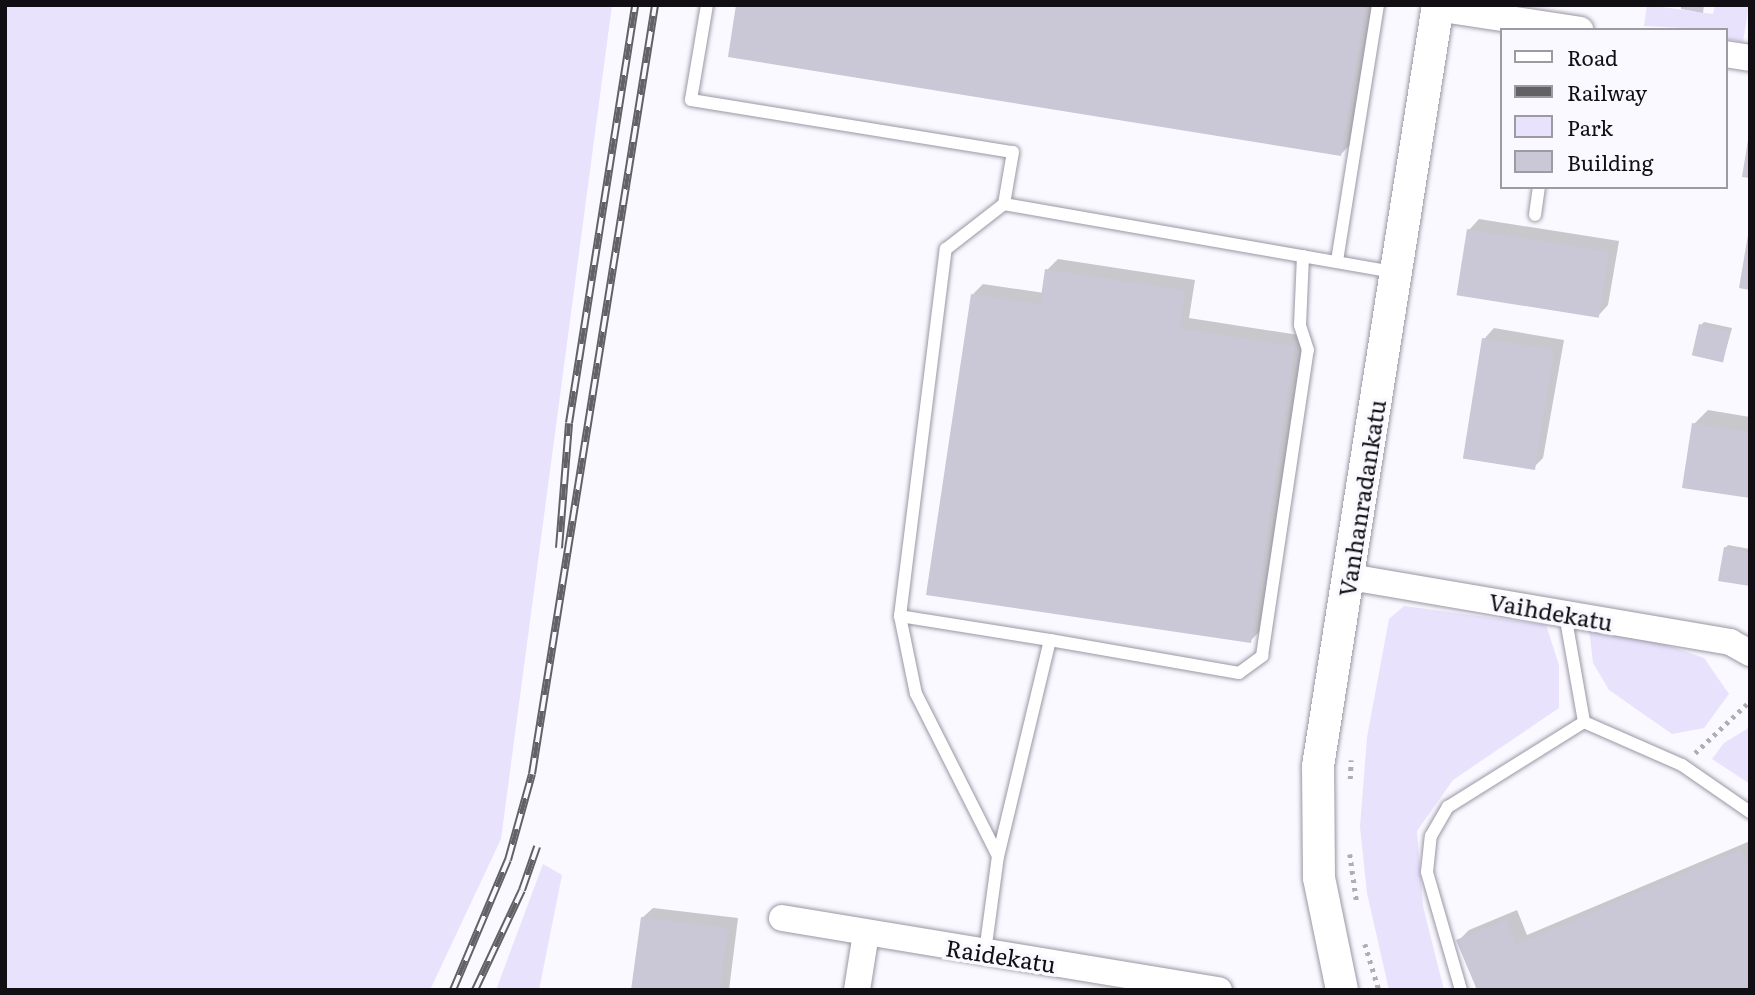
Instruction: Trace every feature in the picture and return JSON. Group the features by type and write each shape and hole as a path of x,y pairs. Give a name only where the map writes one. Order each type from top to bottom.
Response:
{"street":[{"path":"1438,6 1564,28"},
{"name":"Vanhanradankatu","path":"1342,990 1319,878 1318,766 1350,577 1438,6"},
{"path":"1727,54 1750,58"},
{"name":"Vaihdekatu","path":"1350,577 1730,642 1750,653"},
{"name":"Raidekatu","path":"782,918 1219,990"},
{"path":"857,990 866,933"}],"lane":[{"path":"707,5 691,100 1013,152 1004,204 946,249 900,616 916,694 998,856"},
{"path":"1337,261 1378,5"},
{"path":"1535,215 1539,189"},
{"path":"1004,204 1395,272"},
{"path":"900,616 1239,673 1262,656 1308,350 1300,325 1303,256"},
{"path":"1565,614 1584,722"},
{"path":"985,952 998,856 1050,640"},
{"path":"1584,722 1682,765 1750,812"},
{"path":"1461,990 1427,872 1431,836 1448,807 1584,722"}],"path":[{"path":"1682,765 1750,701"},
{"path":"1350,792 1351,751"},
{"path":"1350,847 1358,915"},
{"path":"1364,940 1379,990"}],"green space":[{"path":"5,5 612,5 501,839 430,990 5,990"},
{"path":"1647,5 1713,14 1715,5 1749,5 1743,42 1727,39 1727,28 1644,26"},
{"path":"1404,606 1546,625 1559,665 1559,708 1453,780 1417,831 1423,906 1444,990 1389,990 1367,893 1360,827 1367,737 1389,619"},
{"path":"1589,628 1664,644 1704,658 1729,694 1704,728 1672,734 1609,690 1593,663"},
{"path":"1750,727 1750,784 1712,759 1724,743"},
{"path":"543,864 562,875 539,990 496,990"}],"building":[{"path":"736,5 1366,5 1341,156 728,57"},
{"path":"1681,5 1704,5 1703,13 1681,9"},
{"path":"1750,140 1750,178 1742,177"},
{"path":"1467,229 1609,252 1599,318 1457,295"},
{"path":"1750,235 1750,290 1739,288"},
{"path":"1045,269 1185,290 1180,328 1295,346 1251,643 926,595 971,294 1040,304"},
{"path":"1699,324 1730,331 1723,362 1692,355"},
{"path":"1482,338 1554,349 1535,470 1463,458"},
{"path":"1692,423 1750,432 1750,498 1682,488"},
{"path":"1724,547 1750,552 1750,586 1718,581"},
{"path":"1741,849 1750,869 1750,990 1477,990 1456,940 1506,919 1517,944"},
{"path":"641,917 728,928 720,990 631,990"}],"railway":[{"path":"559,548 569,423 635,5"},
{"path":"453,990 508,860 532,774 655,5"},
{"path":"475,990 522,890 537,847"}]}
